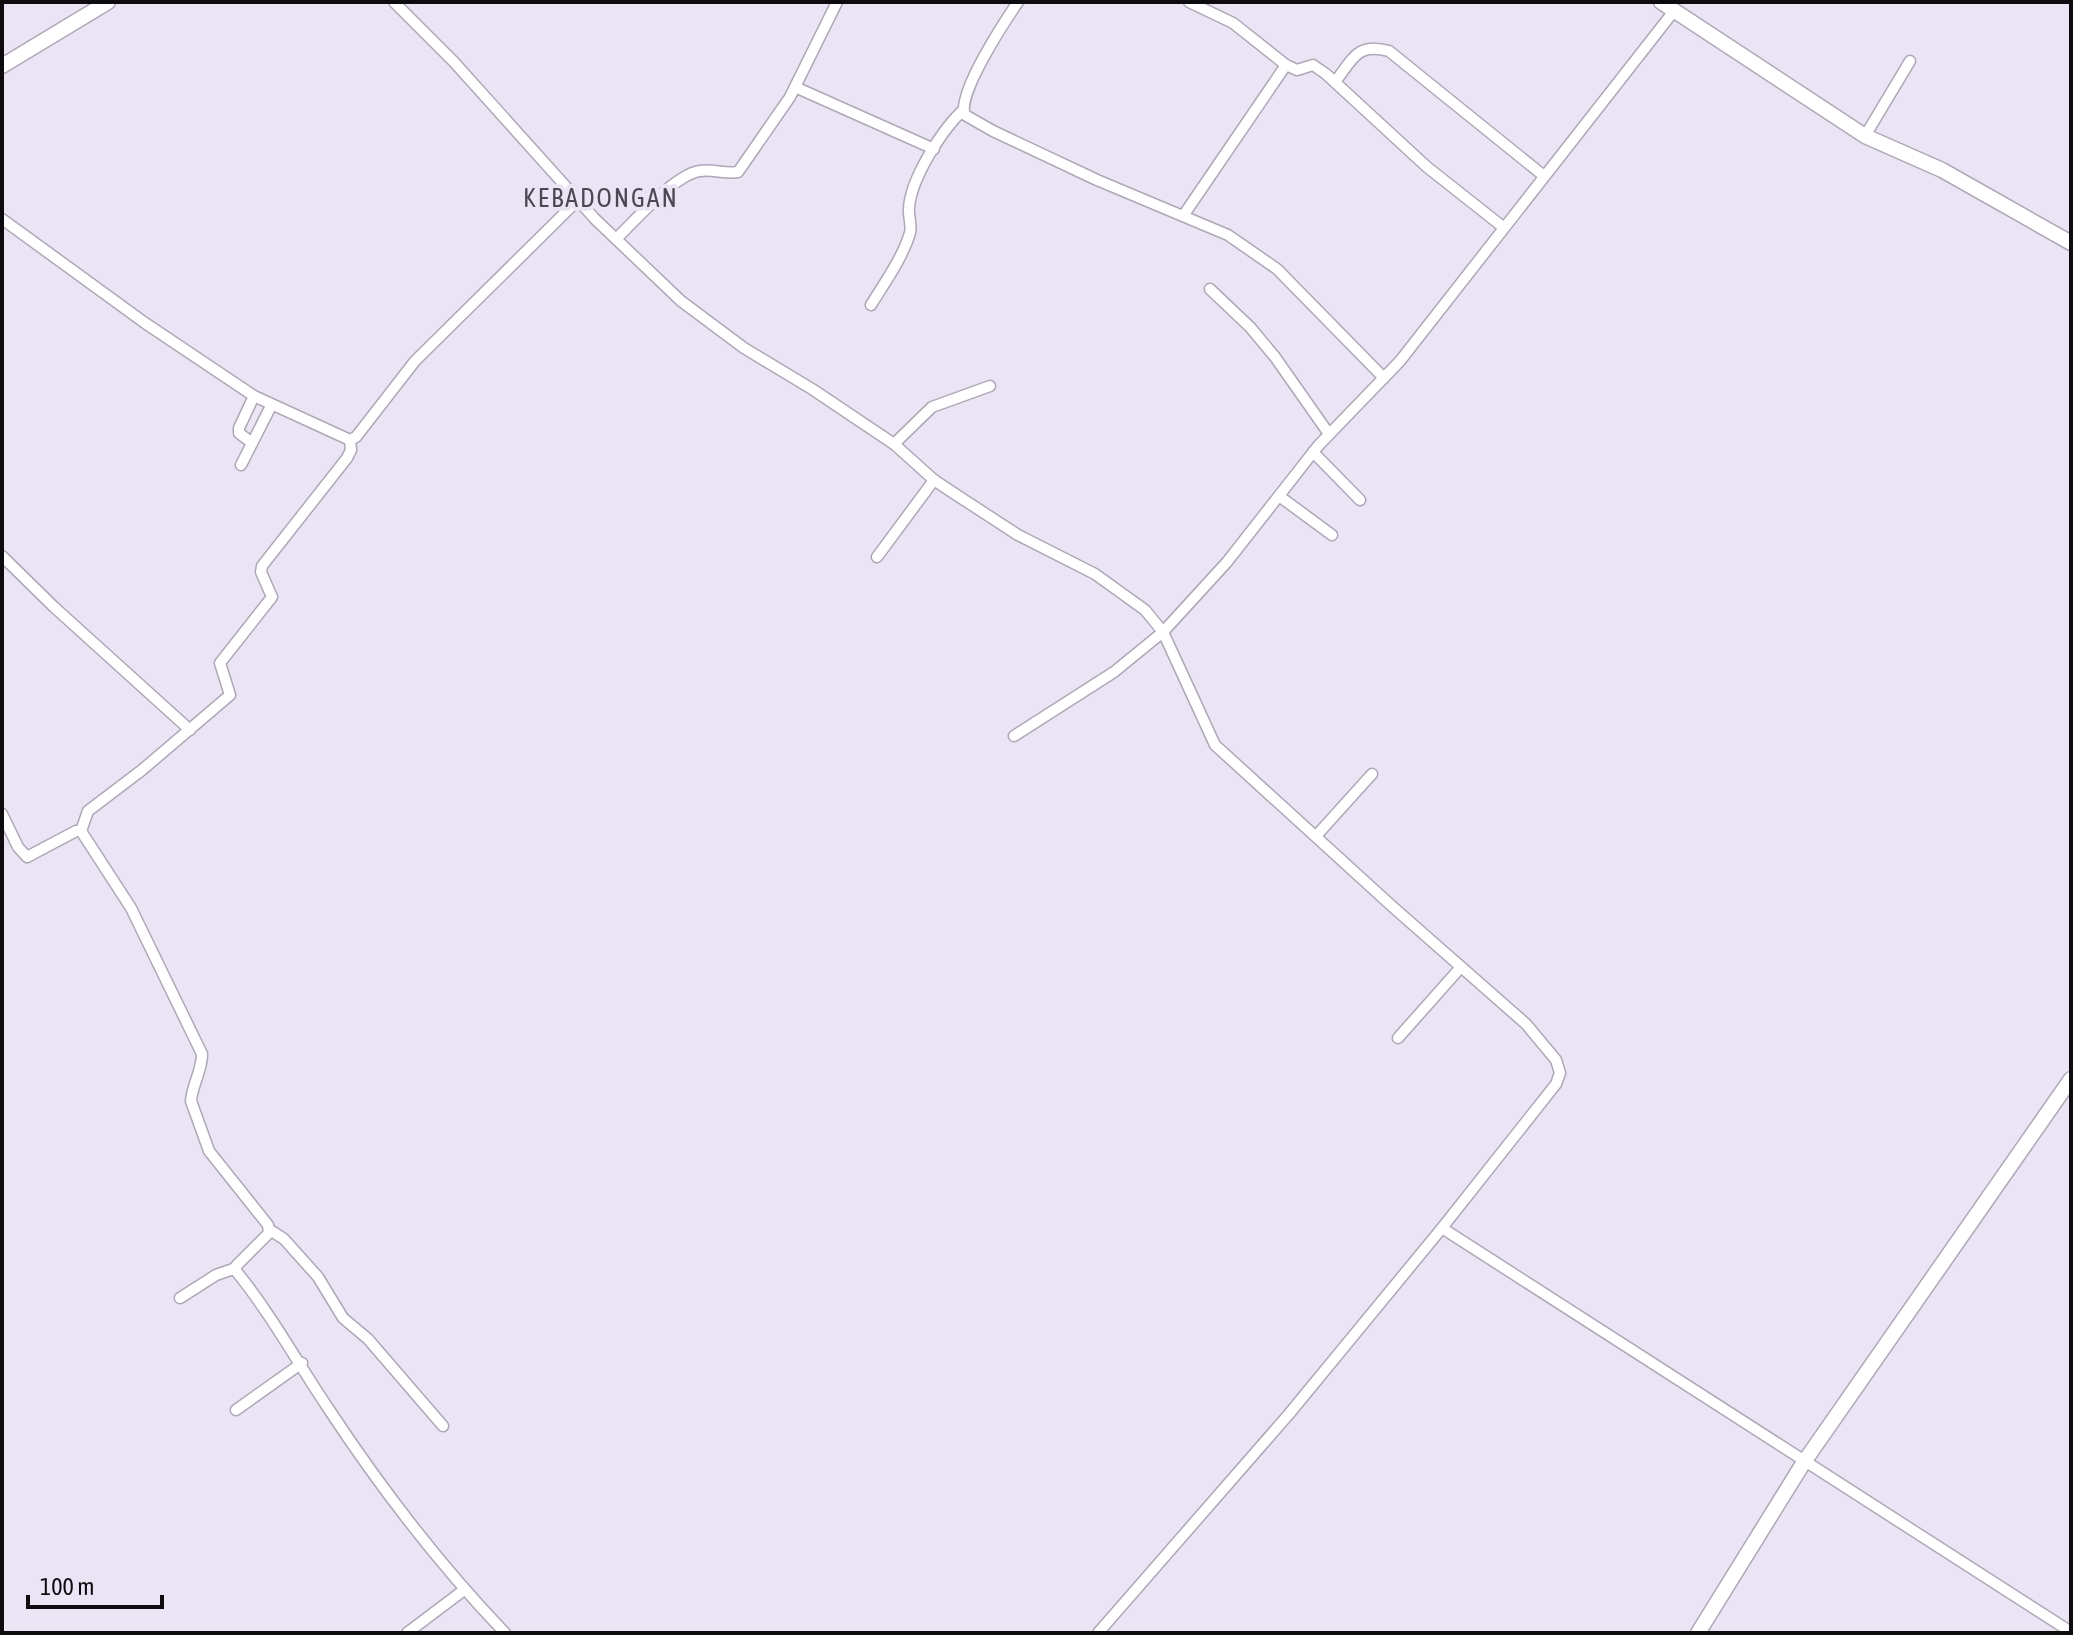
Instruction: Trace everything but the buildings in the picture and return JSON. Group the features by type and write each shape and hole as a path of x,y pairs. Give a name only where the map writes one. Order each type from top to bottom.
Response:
{"street":[{"path":"2,66 108,2"},
{"path":"394,2 454,62 578,200 681,301 744,348 894,444 934,480 1018,535 1095,574 1145,610 1163,632 1215,745 1526,1024 1556,1060 1560,1073 1556,1084 1442,1228 1289,1414 1098,1633"},
{"path":"616,239 688,175 701,171 723,174 738,172 795,87 837,2"},
{"path":"1018,2 990,44 963,103 963,110 993,131 1097,180 1228,235 1277,269 1384,378"},
{"path":"1189,2 1233,23 1286,65 1297,70 1313,65 1427,167 1503,227"},
{"path":"1661,2 1865,136 1942,170 2071,243"},
{"path":"1014,736 1114,672 1163,632 1227,562 1313,452 1400,361 1674,11"},
{"path":"1335,82 1362,50 1371,46 1389,51 1544,176"},
{"path":"1865,136 1910,61"},
{"path":"1183,216 1286,65"},
{"path":"795,87 934,149"},
{"path":"871,305 910,231 909,208 916,182 951,121 963,110"},
{"path":"2,219 106,296 254,396 350,440 356,437 415,361 578,200"},
{"path":"1210,289 1266,347 1329,434"},
{"path":"894,444 932,407 990,386"},
{"path":"252,443 239,433 239,428 254,396"},
{"path":"241,465 271,406"},
{"path":"81,831 88,811 230,695 220,663 272,597 261,572 262,566 347,458 351,450 350,440"},
{"path":"1313,452 1360,500"},
{"path":"877,557 934,480"},
{"path":"1279,496 1332,535"},
{"path":"3,560 190,730"},
{"path":"1316,836 1372,774"},
{"path":"2,814 18,847 27,857 81,831"},
{"path":"81,831 131,908 202,1054 191,1101 209,1151 270,1230 284,1239 318,1277 343,1318 368,1339 443,1426"},
{"path":"1398,1038 1461,967"},
{"path":"1698,1633 1804,1462 2071,1079"},
{"path":"1442,1228 2071,1632"},
{"path":"180,1298 216,1275 236,1268 270,1230"},
{"path":"236,1268 387,1495 464,1590 505,1633"},
{"path":"236,1410 302,1363"},
{"path":"407,1633 464,1590"}],"district":[{"name":"KEBADONGAN","path":"601,198"}]}
